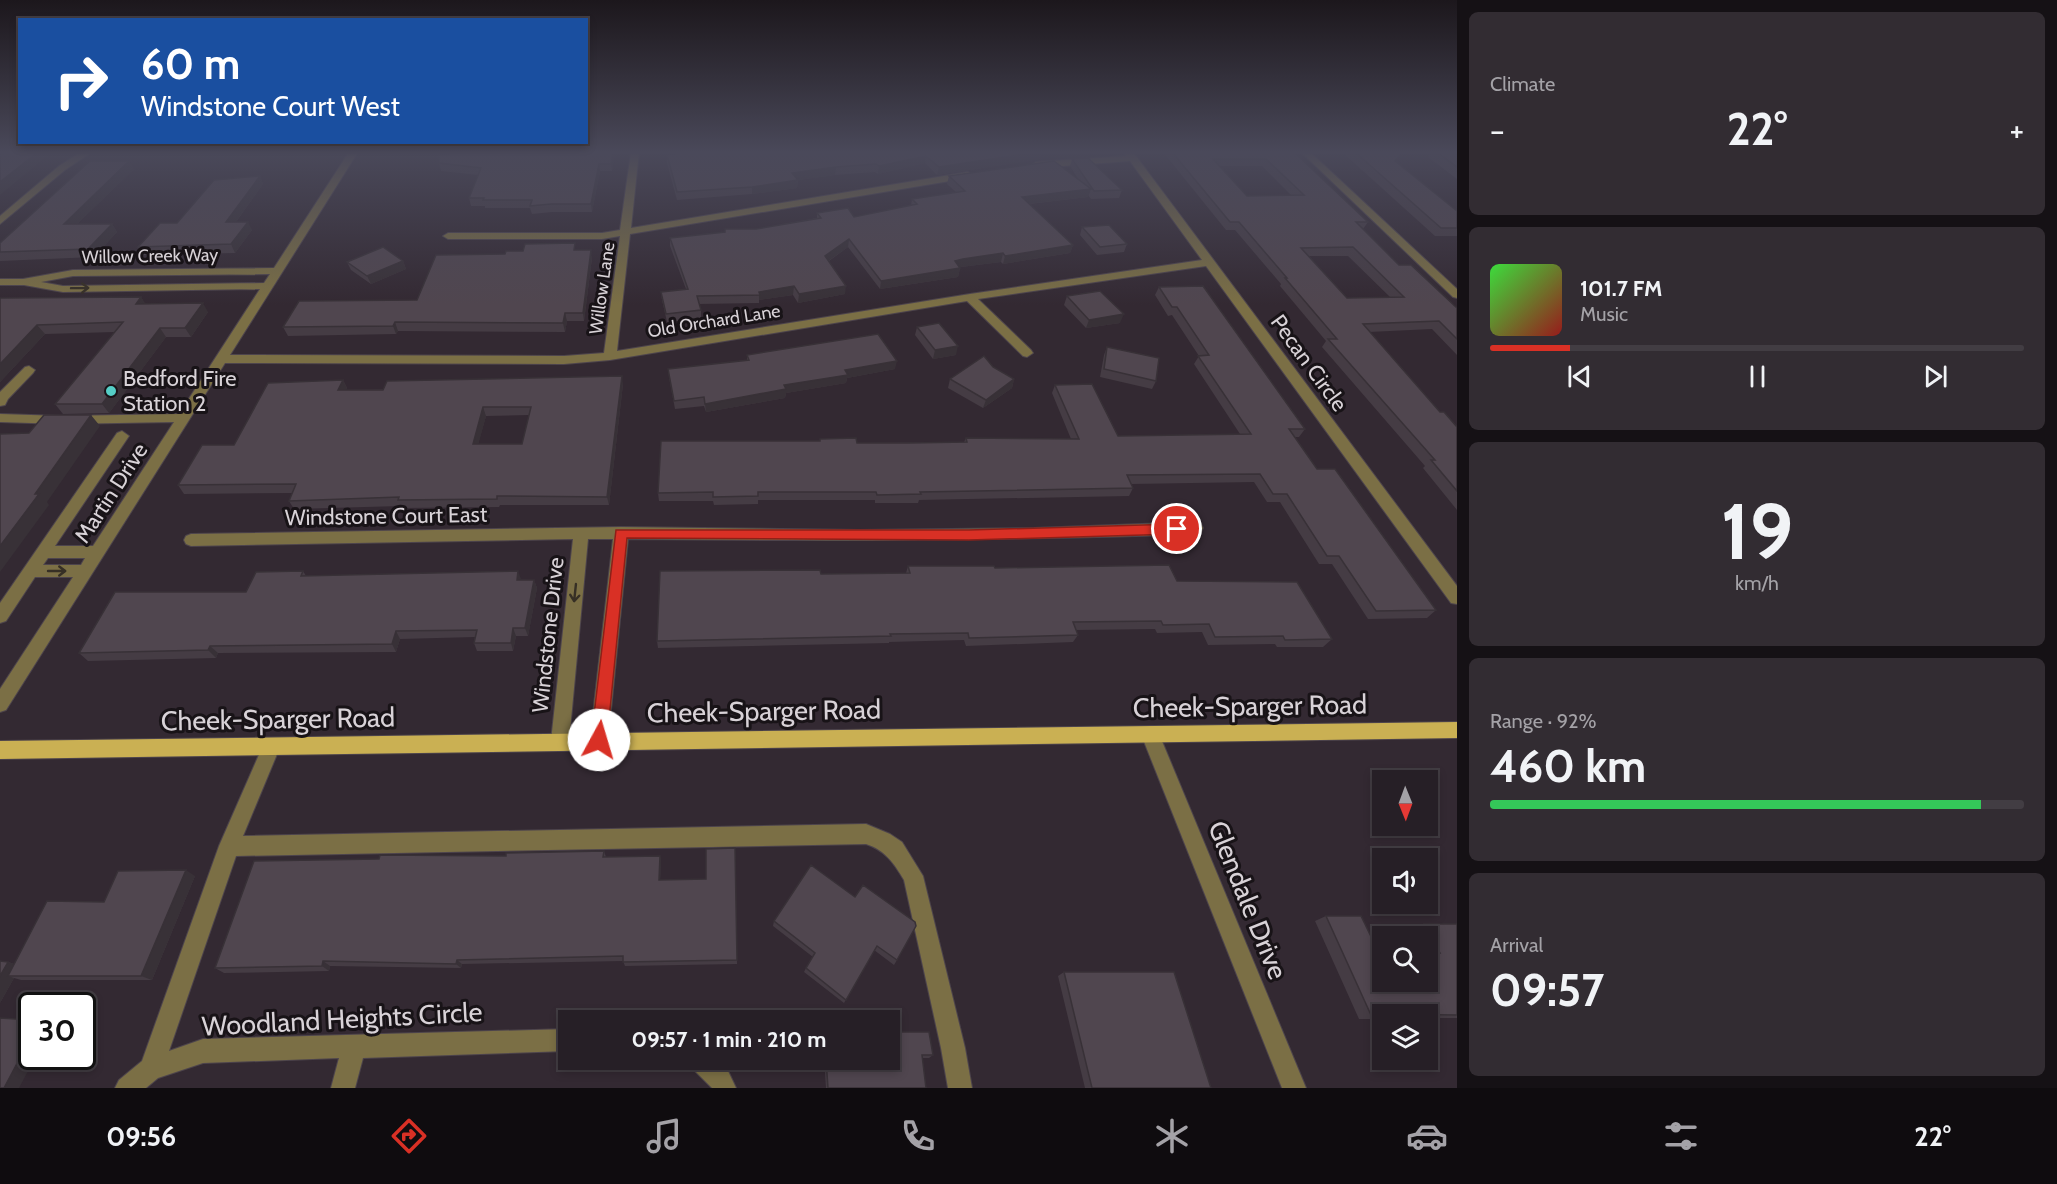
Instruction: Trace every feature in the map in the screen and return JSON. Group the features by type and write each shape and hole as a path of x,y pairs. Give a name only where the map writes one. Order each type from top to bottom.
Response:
{"main road":[{"name":"Cheek-Sparger Road","path":"0,750 1457,730"}],"street":[{"path":"0,221 21,203"},
{"name":"Martin Drive","path":"0,704 322,203"},
{"name":"Willow Lane","path":"610,356 630,203"},
{"path":"448,237 602,236 802,203"},
{"name":"Pecan Circle","path":"1165,203 1457,598"},
{"path":"1361,203 1452,285 1457,295"},
{"name":"Old Orchard Lane","path":"221,359 552,360 610,356 970,297 1209,262"},
{"name":"Willow Creek Way","path":"22,282 74,273 278,271"},
{"name":"Willow Creek Way","path":"0,282 22,282 63,289 269,286"},
{"path":"970,297 1027,353"},
{"path":"0,402 2,397 29,370"},
{"path":"0,418 62,420 183,418"},
{"path":"0,616 123,436"},
{"name":"Windstone Court East","path":"191,540 621,533 988,535 1196,528"},
{"path":"599,740 621,533"},
{"name":"Windstone Drive","path":"560,741 581,534"},
{"path":"43,552 98,552"},
{"path":"30,571 85,571"},
{"name":"Glendale Drive","path":"1150,734 1294,1088"},
{"path":"151,1069 229,846 272,747"},
{"path":"229,846 866,834 885,839 898,852 912,876 953,1048 960,1088"},
{"name":"Woodland Heights Circle","path":"127,1088 151,1069 203,1051 558,1040"},
{"path":"344,1088 354,1047"},
{"path":"711,1070 720,1079 724,1088"}],"building":[{"path":"44,203 86,203 64,224 112,224 88,249 0,252 0,243"},
{"path":"194,203 240,203 226,222 248,222 231,244 138,247 160,223 177,223"},
{"path":"531,203 591,203 591,204 530,206"},
{"path":"1028,203 1073,245 1005,256 1003,253 963,259 955,261 960,268 881,281 849,239 825,256 846,286 799,294 794,286 759,292 760,295 697,296 701,310 666,314 661,292 688,289 670,238 725,232 725,229 756,229 821,218 817,213 848,208 854,217 917,204"},
{"path":"1214,203 1348,203 1368,222 1356,222 1399,265 1411,265 1457,308 1457,339 1439,321 1363,324 1440,412 1444,412 1457,427 1457,491 1431,460 1435,460 1328,339 1337,339 1239,222 1230,222","holes":["1353,247 1404,297 1347,298 1301,248"]},
{"path":"1412,203 1447,203 1457,211 1457,228 1441,228"},
{"path":"1109,225 1127,244 1100,247 1082,227"},
{"path":"575,243 574,250 591,250 583,313 565,313 563,323 395,322 393,326 283,327 299,301 417,300 436,255 505,254 506,251 523,251 525,244"},
{"path":"383,247 403,261 367,276 347,262"},
{"path":"1203,286 1305,429 1289,429 1317,469 1335,469 1436,610 1376,611 1339,556 1327,556 1287,494 1273,494 1260,474 1127,475 1133,488 920,492 921,494 877,495 876,492 758,492 758,496 713,497 713,492 658,493 661,441 820,441 820,439 856,438 857,443 908,443 967,442 966,438 1079,439 1055,385 1092,384 1118,436 1251,434 1198,356 1209,355 1177,307 1172,307 1159,287"},
{"path":"1100,291 1124,314 1089,320 1067,296"},
{"path":"141,297 136,304 203,303 185,328 160,328 102,404 55,404 123,322 37,325 0,364 0,298"},
{"path":"939,323 958,346 935,350 917,327"},
{"path":"878,334 897,361 845,370 848,375 784,385 786,389 705,404 704,397 674,401 668,369 749,360 747,355"},
{"path":"1107,347 1159,358 1156,381 1104,369"},
{"path":"984,356 993,367 1014,379 986,400 950,379"},
{"path":"622,376 607,497 497,496 497,499 398,500 399,497 289,501 296,484 178,485 202,445 234,445 268,383 343,380 338,390 383,390 387,381","holes":["483,407 531,407 522,444 473,444"]},
{"path":"44,415 91,415 35,494 39,494 0,546 0,434 29,433"},
{"path":"1169,565 1177,581 1297,582 1332,639 1285,640 1283,636 1215,637 1209,624 1163,625 1161,621 1073,622 1078,635 969,638 968,633 890,634 891,636 657,641 660,571 820,570 821,574 910,573 908,566 994,566 995,568"},
{"path":"303,571 301,576 518,571 517,580 534,580 525,628 513,628 511,643 474,643 477,630 396,631 392,644 210,646 208,650 79,653 115,592 246,592 256,572"},
{"path":"735,848 737,960 623,962 623,956 457,960 456,964 323,961 322,966 215,968 254,861 379,859 380,855 506,856 506,853 604,851 603,857 660,856 659,880 706,879 706,849"},
{"path":"811,865 855,897 863,885 915,922 916,926 897,960 877,946 846,1000 806,968 815,953 774,921"},
{"path":"186,870 141,976 8,976 47,901 104,902 118,871"},
{"path":"1326,916 1361,916 1372,939 1372,992 1438,992 1438,953 1440,953 1438,926 1425,926 1424,924 1457,924 1457,1015 1438,1015 1438,1004 1372,1004 1371,1015"},
{"path":"0,961 8,962 0,976"},
{"path":"1064,972 1174,972 1211,1088 1092,1088"},
{"path":"0,1018 18,1019 18,1062 4,1088 0,1088"},
{"path":"900,1032 929,1032 933,1055 922,1055 926,1088 828,1088 827,1070 900,1070"}],"place":[{"name":"Bedford Fire Station 2","path":"111,391"}],"route":[{"path":"599,740 621,533 860,536 1035,534 1177,529"}]}
